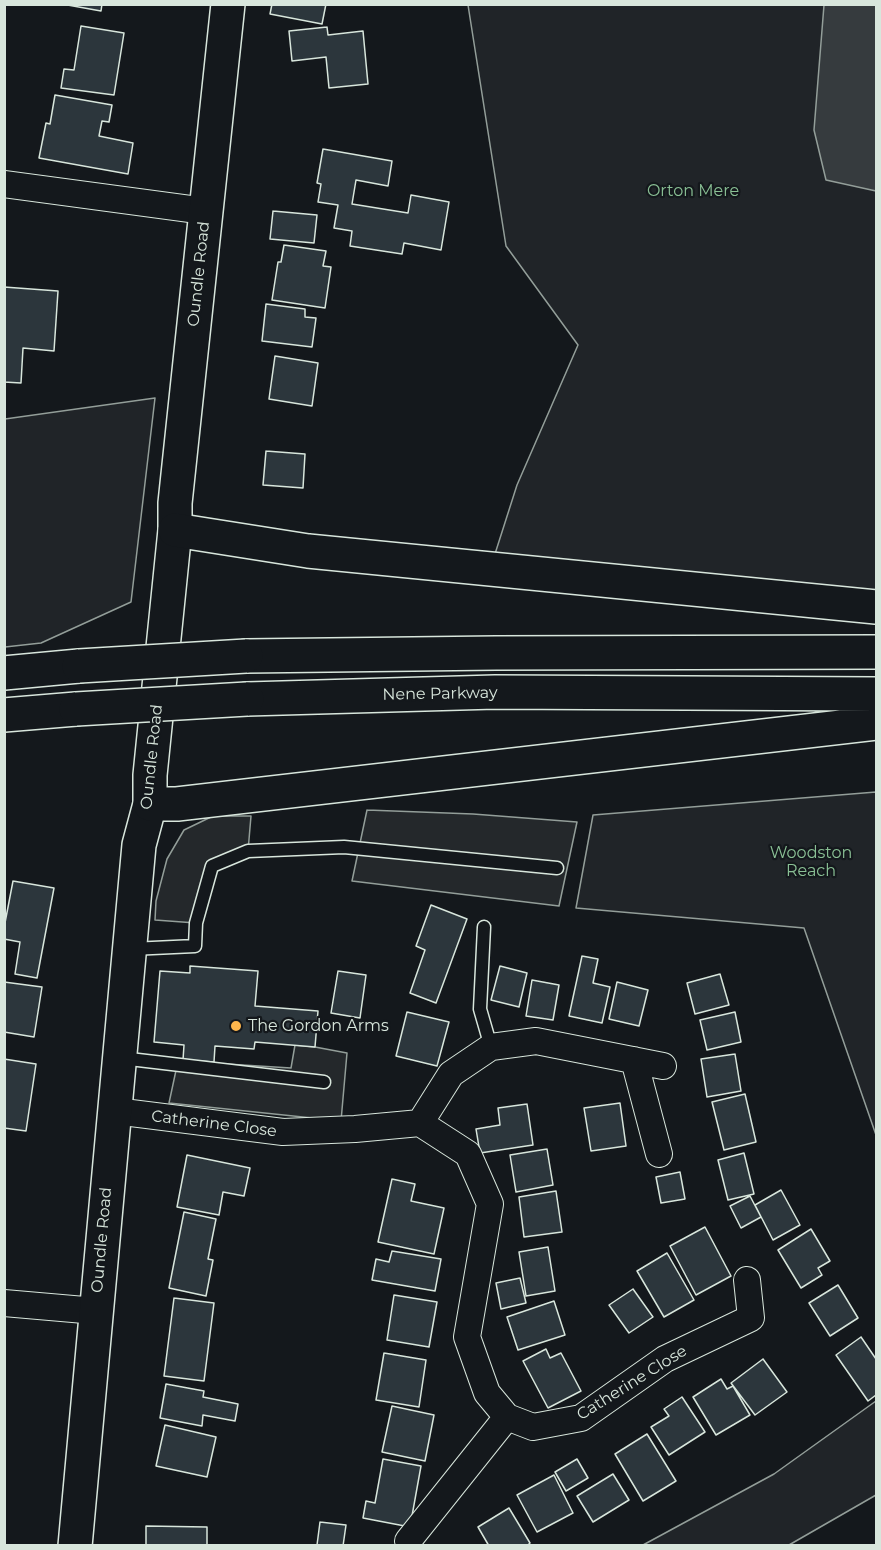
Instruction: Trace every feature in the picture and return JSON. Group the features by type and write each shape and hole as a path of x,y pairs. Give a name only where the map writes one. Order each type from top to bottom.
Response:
{"main road":[{"name":"Oundle Road","path":"75,1545 139,845 150,804 150,775 176,530 175,502 228,4"},
{"path":"176,530 308,551 876,607"},
{"path":"4,673 246,656 568,652 876,652"},
{"name":"Nene Parkway","path":"4,715 247,699 495,692 876,694"},
{"path":"150,804 177,804 876,723"}],"street":[{"path":"4,184 205,211"},
{"path":"420,1123 451,1074 492,1047 536,1041 663,1066"},
{"path":"634,1060 659,1154"},
{"name":"Catherine Close","path":"115,1112 283,1132 420,1123 468,1154 490,1204 467,1337 486,1393 507,1417 533,1427 581,1418 665,1359 751,1318 747,1280"},
{"path":"4,1303 96,1311"},
{"path":"408,1541 507,1417"}],"lane":[{"path":"130,949 195,946 196,923 212,866 248,851 344,847 557,868"},
{"path":"484,927 480,1009 492,1047"},
{"path":"120,1058 324,1082"}],"green space":[{"name":"Orton Mere","path":"468,5 876,5 876,593 494,557 517,485 578,345 506,246"},
{"path":"155,398 131,602 41,643 5,647 5,419"},
{"name":"Woodston Reach","path":"876,792 876,1135 804,928 576,908 593,815"},
{"path":"876,1401 876,1495 789,1545 643,1545 774,1474"}],"shaded area":[{"path":"824,5 876,5 876,191 826,180 814,130"},
{"path":"367,810 473,814 577,822 559,906 352,881"},
{"path":"213,816 251,816 248,851 212,866 196,923 155,920 156,901 167,859 184,830"},
{"path":"295,1045 347,1053 341,1121 169,1103 178,1061 291,1068"}],"building":[{"path":"62,4 102,4 101,11"},
{"path":"272,4 326,4 322,24 270,14"},
{"path":"81,26 124,33 114,95 61,88 64,69 74,70"},
{"path":"327,27 328,35 363,31 368,84 329,88 326,57 292,61 289,31"},
{"path":"55,95 112,105 109,122 102,121 99,136 133,143 128,174 39,158 46,123 50,124"},
{"path":"323,149 392,161 388,186 356,180 352,204 408,213 411,195 449,202 441,250 404,243 402,254 350,246 352,231 334,228 338,205 318,202 321,184 317,183"},
{"path":"273,211 317,215 314,243 270,239"},
{"path":"284,245 326,251 323,266 331,267 325,308 272,300 278,262 281,262"},
{"path":"4,287 58,291 54,351 23,348 21,383 4,382"},
{"path":"266,304 305,309 305,317 316,318 312,347 262,341"},
{"path":"275,356 318,363 312,406 269,399"},
{"path":"266,451 305,454 303,488 263,485"},
{"path":"13,881 54,888 37,978 15,974 20,942 4,939"},
{"path":"431,905 467,919 436,1003 410,993 425,950 416,946"},
{"path":"582,956 598,959 593,983 610,987 602,1023 569,1016"},
{"name":"The Gordon Arms","path":"190,966 258,971 255,1006 318,1011 315,1047 255,1042 254,1049 215,1046 214,1062 183,1060 184,1045 154,1042 160,971 190,973"},
{"path":"500,966 527,973 519,1007 491,1000"},
{"path":"338,971 366,975 360,1018 331,1013"},
{"path":"720,974 729,1005 695,1014 687,983"},
{"path":"532,980 559,985 553,1020 526,1016"},
{"path":"4,982 42,987 34,1037 4,1032"},
{"path":"617,982 648,990 639,1026 609,1019"},
{"path":"407,1012 449,1022 437,1066 396,1056"},
{"path":"735,1012 741,1042 707,1050 700,1020"},
{"path":"735,1054 741,1091 707,1097 701,1059"},
{"path":"4,1059 36,1064 26,1131 4,1128"},
{"path":"745,1094 756,1142 724,1150 712,1102"},
{"path":"620,1103 626,1146 591,1151 584,1108"},
{"path":"527,1104 533,1145 480,1153 476,1129 500,1125 498,1108"},
{"path":"547,1149 553,1185 516,1192 510,1155"},
{"path":"744,1153 754,1194 728,1200 718,1160"},
{"path":"187,1155 250,1168 244,1196 223,1192 219,1215 177,1207"},
{"path":"680,1172 685,1199 661,1203 656,1177"},
{"path":"392,1179 415,1184 411,1201 444,1208 434,1254 378,1242"},
{"path":"781,1190 800,1225 773,1240 755,1205"},
{"path":"556,1191 562,1232 524,1237 519,1197"},
{"path":"750,1196 761,1217 741,1228 730,1206"},
{"path":"184,1212 216,1219 208,1259 213,1260 206,1296 169,1288"},
{"path":"705,1227 731,1276 696,1295 670,1246"},
{"path":"811,1229 830,1261 818,1268 822,1275 801,1288 778,1250"},
{"path":"548,1247 555,1291 526,1296 519,1252"},
{"path":"392,1251 441,1259 435,1291 372,1280 376,1259 389,1262"},
{"path":"667,1253 694,1300 664,1317 637,1271"},
{"path":"520,1278 526,1303 501,1309 496,1283"},
{"path":"838,1285 858,1318 830,1336 809,1303"},
{"path":"633,1289 653,1317 629,1333 609,1305"},
{"path":"394,1295 437,1302 429,1347 387,1340"},
{"path":"174,1298 214,1303 204,1381 164,1376"},
{"path":"554,1301 565,1335 518,1350 507,1317"},
{"path":"861,1337 876,1359 876,1395 868,1401 836,1355"},
{"path":"546,1349 550,1358 561,1353 581,1391 548,1408 523,1361"},
{"path":"384,1353 426,1360 419,1407 376,1400"},
{"path":"763,1359 787,1392 755,1415 731,1383"},
{"path":"721,1379 727,1389 733,1386 750,1415 716,1435 693,1397"},
{"path":"166,1384 204,1391 203,1397 238,1404 235,1421 203,1415 202,1426 160,1418"},
{"path":"682,1397 705,1432 669,1455 651,1427 669,1416 664,1409"},
{"path":"392,1406 434,1415 425,1461 382,1452"},
{"path":"165,1425 216,1437 207,1477 156,1466"},
{"path":"647,1434 676,1481 643,1501 615,1454"},
{"path":"383,1459 421,1466 410,1527 363,1518 366,1501 375,1503"},
{"path":"577,1459 588,1478 566,1491 555,1472"},
{"path":"613,1474 629,1500 593,1522 577,1496"},
{"path":"554,1475 573,1513 537,1532 517,1495"},
{"path":"509,1508 530,1543 527,1546 489,1546 478,1527"},
{"path":"320,1522 346,1525 343,1546 317,1545"},
{"path":"146,1526 207,1527 207,1546 146,1546"}],"place":[{"name":"The Gordon Arms","path":"236,1026"}]}
